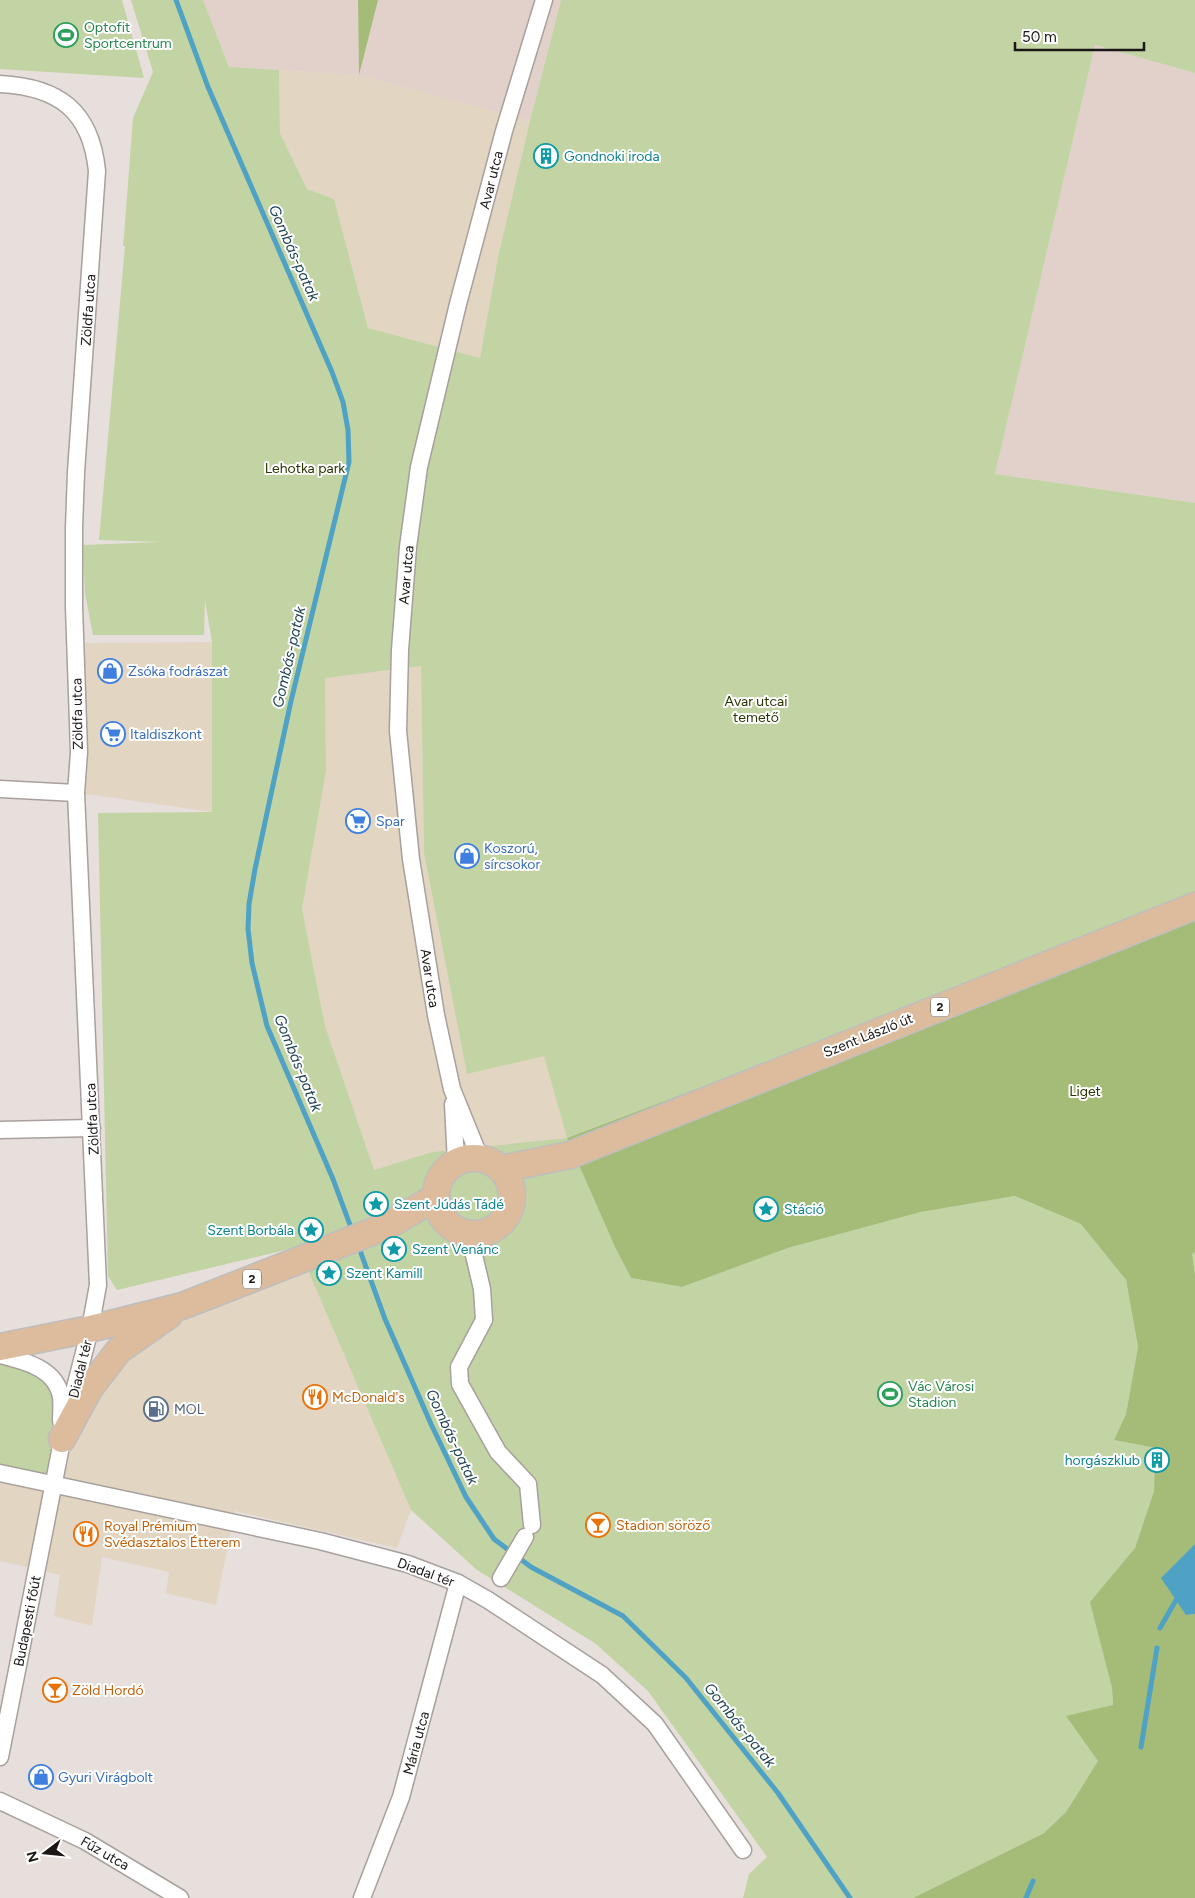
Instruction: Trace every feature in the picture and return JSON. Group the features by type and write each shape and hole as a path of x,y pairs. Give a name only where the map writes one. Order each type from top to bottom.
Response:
{"main road":[{"name":"Szent László út","path":"570,1155 1195,906"},
{"name":"2","path":"479,1163 570,1155"},
{"name":"2","path":"512,1194 570,1155"},
{"path":"479,1163 509,1180 512,1194 508,1212 496,1227 485,1232 469,1234 458,1230 446,1222 438,1210 436,1197 438,1183 445,1170 479,1163"},
{"name":"2","path":"0,1347 90,1329 182,1306 387,1226 436,1197"},
{"name":"2","path":"387,1226 446,1222"},
{"path":"62,1439 89,1389 119,1350 182,1306"}],"street":[{"name":"Avar utca","path":"479,1163 452,1089 436,1015 410,859 398,731 400,659 408,546 419,467 458,304 504,130 544,0"},
{"name":"Zöldfa utca","path":"0,84 26,86 42,91 70,107 84,122 92,140 97,171 75,499 74,607 79,752 76,793 98,1285 90,1329"},
{"path":"0,789 76,793"},
{"path":"452,1089 479,1163"},
{"path":"0,1130 92,1128"},
{"path":"469,1234 482,1289 484,1320 459,1368 460,1384 498,1452 528,1484 528,1531 501,1578"},
{"name":"Diadal tér","path":"90,1329 62,1439 53,1485 347,1548 408,1564 458,1583 488,1600 602,1674 655,1724 744,1850"},
{"name":"Diadal tér","path":"0,1355 33,1364 52,1378 60,1396 62,1439"},
{"path":"0,1473 53,1485"},
{"name":"Budapesti főút","path":"0,1757 53,1485"},
{"name":"Mária utca","path":"362,1898 401,1798 458,1583"},
{"name":"Fűz utca","path":"0,1801 85,1841 180,1898"}],"shaded area":[{"path":"203,0 358,0 359,72 378,0 561,0 530,121 359,75 229,67"},
{"path":"1095,45 1195,73 1195,503 995,474"},
{"path":"279,70 359,75 530,121 498,257 480,358 368,328 334,199 307,189 280,133"},
{"path":"212,642 212,812 86,794 84,643"},
{"path":"421,666 424,853 467,1074 544,1055 567,1138 432,1152 374,1170 325,1026 302,909 326,771 325,677"},
{"path":"307,1267 411,1510 397,1548 235,1511 216,1605 166,1593 169,1572 102,1557 92,1626 54,1616 60,1575 0,1561 0,1454 67,1467 70,1450 83,1413 113,1368 156,1334 217,1303"}],"green space":[{"name":"Optofit Sportcentrum","path":"0,0 122,0 144,78 0,69"},
{"path":"131,0 203,0 229,67 279,70 280,133 307,189 334,199 368,328 480,358 498,257 561,0 1195,0 1195,73 1095,45 995,474 1195,503 1195,900 567,1138 615,1247 631,1278 682,1287 788,1248 921,1212 1015,1196 1076,1222 1195,930 1195,1544 1191,1549 1186,1615 1195,1614 1195,1898 1033,1851 1116,1775 1139,1558 1165,1460 1135,1273 1087,1231 1126,1280 1138,1348 1126,1414 1114,1440 1155,1448 1154,1491 1135,1548 1091,1602 1112,1688 1113,1705 1098,1761 1066,1812 1044,1833 913,1898 743,1898 749,1874 767,1857 648,1691 596,1644 477,1570 411,1510 298,1247 117,1290 108,1276 98,813 212,812 212,642 205,600 204,635 93,635 85,593 83,545 160,542 99,540 125,246 123,246 133,118 153,72","holes":["421,666 424,853 467,1074 544,1056 567,1138 432,1152 374,1170 325,1026 302,909 326,771 325,678"]},
{"path":"358,0 378,0 359,75"},
{"name":"Liget","path":"1195,900 1195,1252 1192,1254 1195,1276 1195,1544 1191,1549 1186,1615 1195,1614 1195,1898 913,1898 1044,1833 1066,1812 1098,1761 1066,1716 1113,1705 1112,1688 1090,1602 1135,1548 1154,1491 1155,1448 1114,1440 1126,1414 1138,1347 1126,1280 1081,1224 1015,1196 921,1212 788,1248 682,1287 631,1278 615,1247 567,1138"},
{"path":"0,1355 57,1386 53,1485 0,1473"}],"water":[{"path":"1195,1544 1195,1614 1186,1615 1161,1578"}],"waterway":[{"name":"Gombás-patak","path":"176,0 208,87 332,372 343,402 348,430 349,462 291,701 255,869 249,904 248,929 252,963 267,1026 333,1179 353,1233"},
{"name":"Gombás-patak","path":"358,1245 385,1319 431,1424 466,1497 494,1539 531,1567 623,1616 686,1678 778,1793 850,1898"},
{"path":"1160,1628 1176,1600"},
{"path":"1141,1747 1157,1648"},
{"path":"1026,1898 1033,1881"}],"place":[{"name":"Optofit Sportcentrum","path":"66,35"},
{"name":"Gondnoki iroda","path":"546,156"},
{"name":"Zsóka fodrászat","path":"110,671"},
{"name":"Italdiszkont","path":"113,734"},
{"name":"Spar","path":"358,821"},
{"name":"Koszorú, sírcsokor","path":"467,856"},
{"name":"Szent Júdás Tádé","path":"376,1204"},
{"name":"Stáció","path":"766,1209"},
{"name":"Szent Borbála","path":"311,1230"},
{"name":"Szent Venánc","path":"394,1249"},
{"name":"Szent Kamill","path":"329,1273"},
{"name":"Vác Városi Stadion","path":"890,1394"},
{"name":"McDonald's","path":"315,1397"},
{"name":"MOL","path":"156,1409"},
{"name":"horgászklub","path":"1157,1460"},
{"name":"Stadion söröző","path":"598,1525"},
{"name":"Royal Prémium Svédasztalos Étterem","path":"86,1534"},
{"name":"Zöld Hordó","path":"55,1690"},
{"name":"Gyuri Virágbolt","path":"41,1777"}],"park label":[{"name":"Lehotka park","path":"305,468"},
{"name":"Avar utcai temető","path":"756,710"}]}
